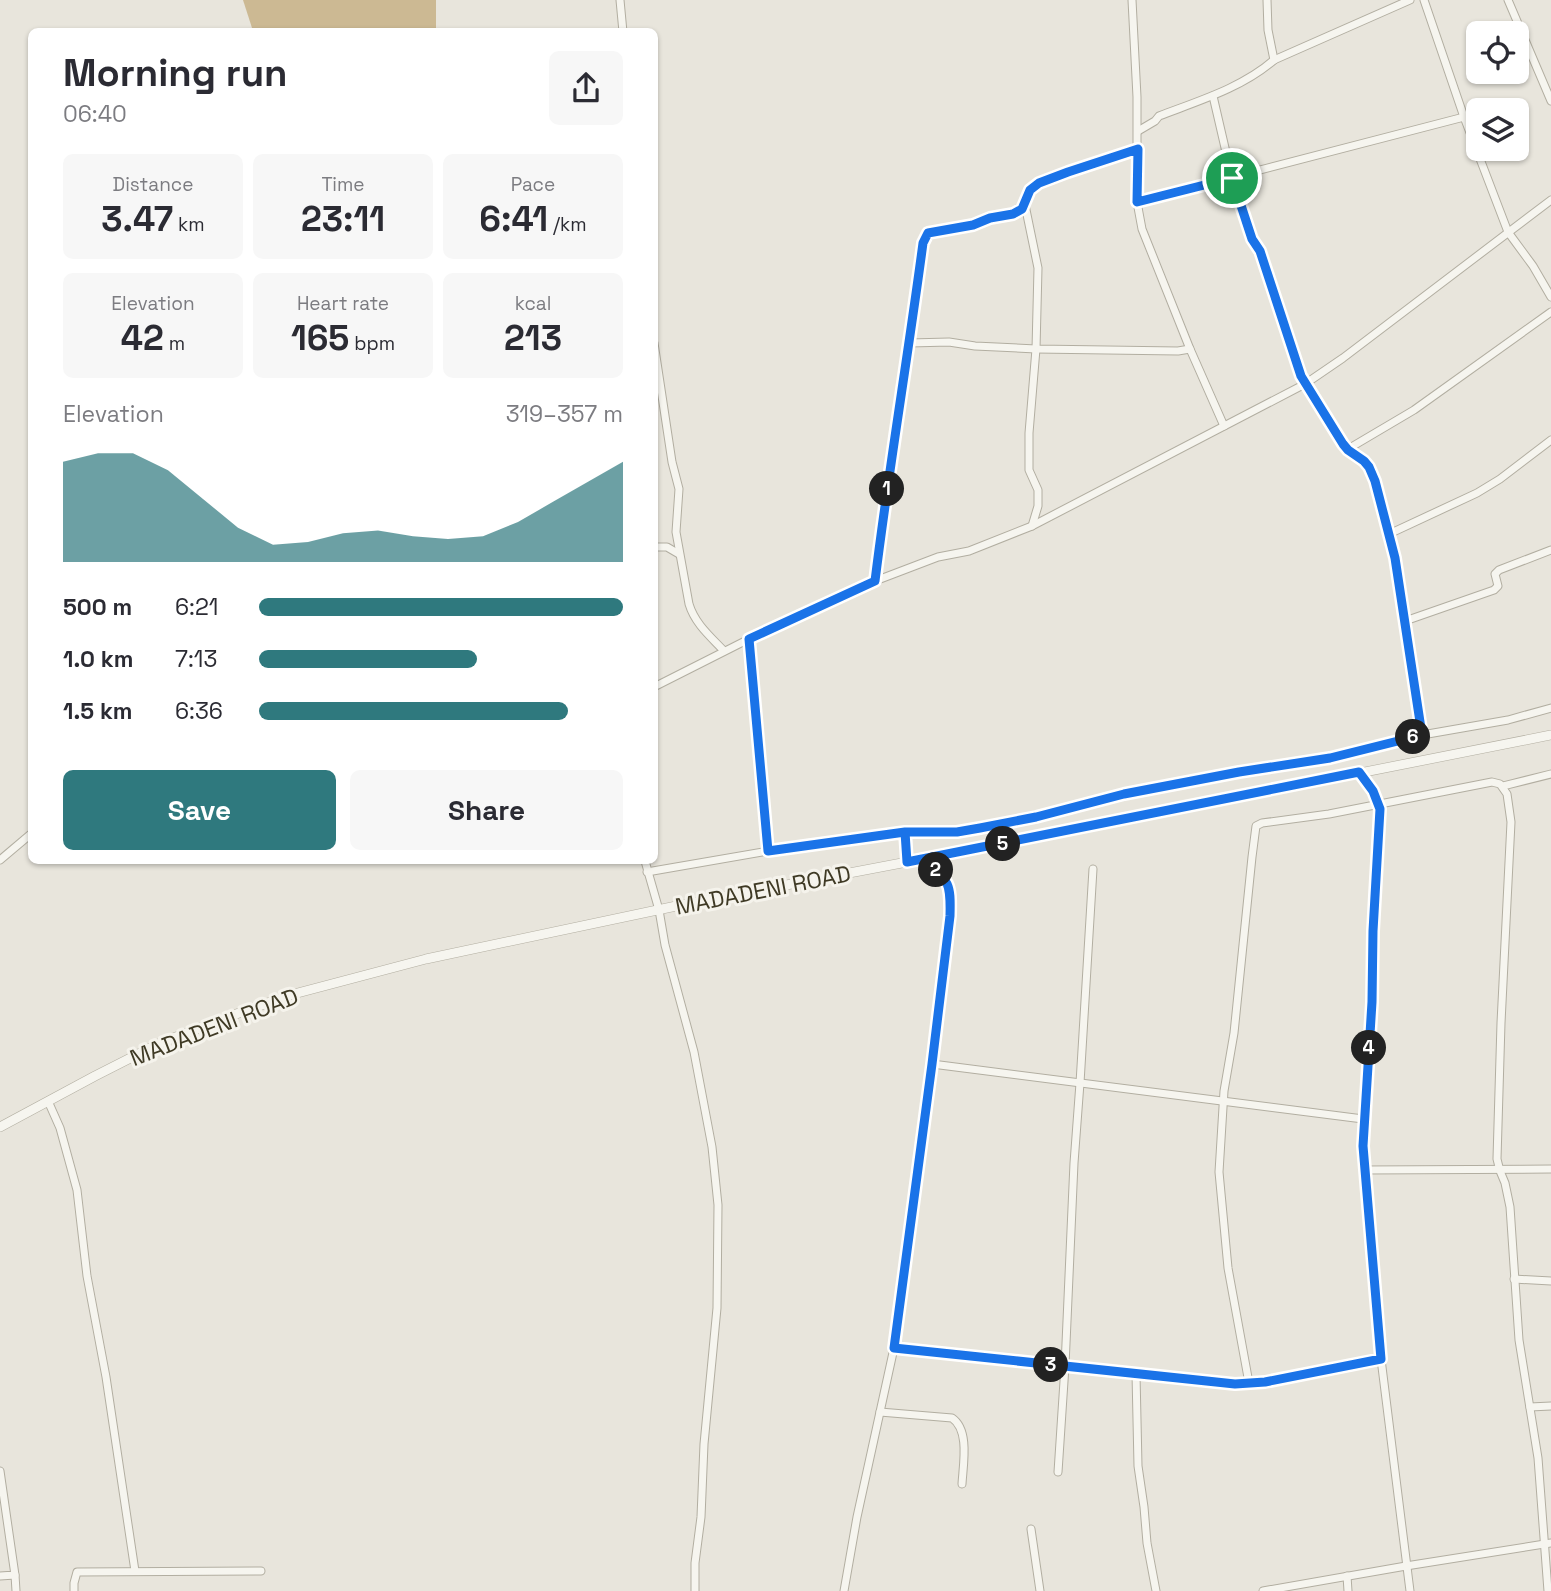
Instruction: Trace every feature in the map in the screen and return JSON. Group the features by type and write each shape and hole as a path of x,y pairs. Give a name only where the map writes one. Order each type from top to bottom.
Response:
{"street":[{"path":"620,0 623,28"},
{"path":"1132,0 1138,131 1137,202 1142,229 1224,426"},
{"path":"1267,0 1268,30 1274,60"},
{"path":"1138,131 1159,116 1213,96 1259,73 1274,60 1410,0"},
{"path":"1424,0 1464,117 1508,232 1551,297"},
{"path":"1507,0 1551,101"},
{"path":"1213,96 1232,178 1252,239 1260,251 1301,376 1333,429 1348,450 1369,467 1375,481 1395,558 1422,735"},
{"path":"1137,202 1464,117"},
{"path":"875,581 923,243 928,233 962,228 990,218 1013,214 1022,209 1030,190 1039,183 1138,149"},
{"path":"658,685 749,639 875,581 938,557 969,551 1032,526 1305,384 1551,200"},
{"path":"1025,205 1038,268 1036,349 1029,433 1029,470 1038,490 1038,506 1032,526"},
{"path":"1348,450 1414,410 1551,312"},
{"path":"910,343 948,342 1036,349 1190,349"},
{"path":"658,369 679,489 676,532 679,554 692,614 724,651"},
{"path":"1389,534 1477,493 1551,440"},
{"path":"658,547 667,547 679,554"},
{"path":"1405,621 1494,590 1498,586 1495,574 1499,570 1551,550"},
{"path":"749,639 768,851"},
{"path":"647,872 768,851 905,832 957,832 980,828 1036,817 1124,794 1317,760 1422,735 1508,720 1551,708"},
{"name":"MADADENI ROAD","path":"0,1127 158,1044 222,1018 290,995 426,959 659,910 1551,735"},
{"path":"1359,772 1379,804 1372,1002 1363,1119 1364,1170 1381,1359 1410,1591"},
{"path":"1503,786 1551,774"},
{"path":"1249,1383 1228,1268 1219,1172 1225,1081 1234,1033 1256,826 1492,782 1500,784 1507,794 1511,822 1497,1159 1510,1207 1519,1340 1538,1458 1547,1544 1548,1591"},
{"path":"905,832 907,862"},
{"path":"0,860 28,836"},
{"path":"844,1591 894,1348 950,916 951,892 947,880 922,859"},
{"path":"646,864 694,1052 712,1147 718,1205 717,1308 704,1444 695,1591"},
{"path":"1058,1472 1093,869"},
{"path":"932,1064 1363,1119"},
{"path":"48,1101 60,1128 77,1190 87,1276 106,1377 135,1572"},
{"path":"1364,1170 1551,1169"},
{"path":"1514,1279 1551,1280"},
{"path":"894,1348 1217,1382 1249,1383 1381,1359"},
{"path":"1136,1374 1138,1466 1156,1591"},
{"path":"1530,1407 1551,1406"},
{"path":"880,1412 952,1418 957,1421 964,1434 962,1485"},
{"path":"0,1471 16,1591"},
{"path":"1031,1529 1040,1591"},
{"path":"1263,1591 1547,1544"},
{"path":"74,1591 78,1572 261,1571"},
{"path":"0,1576 15,1575"},
{"path":"1347,1576 1348,1591"}],"shaded area":[{"path":"243,0 436,0 436,28 252,28"}],"route":[{"path":"1232,178 1137,202 1138,149 1033,186 1025,205 1013,214 982,220 962,228 928,233 923,243 875,581 749,639 768,851 905,832 907,862 922,859 942,875 947,880 951,892 932,1064 894,1348 1235,1384 1265,1382 1381,1359 1363,1146 1380,809 1373,791 1359,772 1012,842 907,862 905,832 957,832 980,828 1036,817 1124,794 1330,758 1422,735 1395,558 1372,474 1364,461 1343,444 1301,376 1260,251 1252,239 1232,178"}]}
